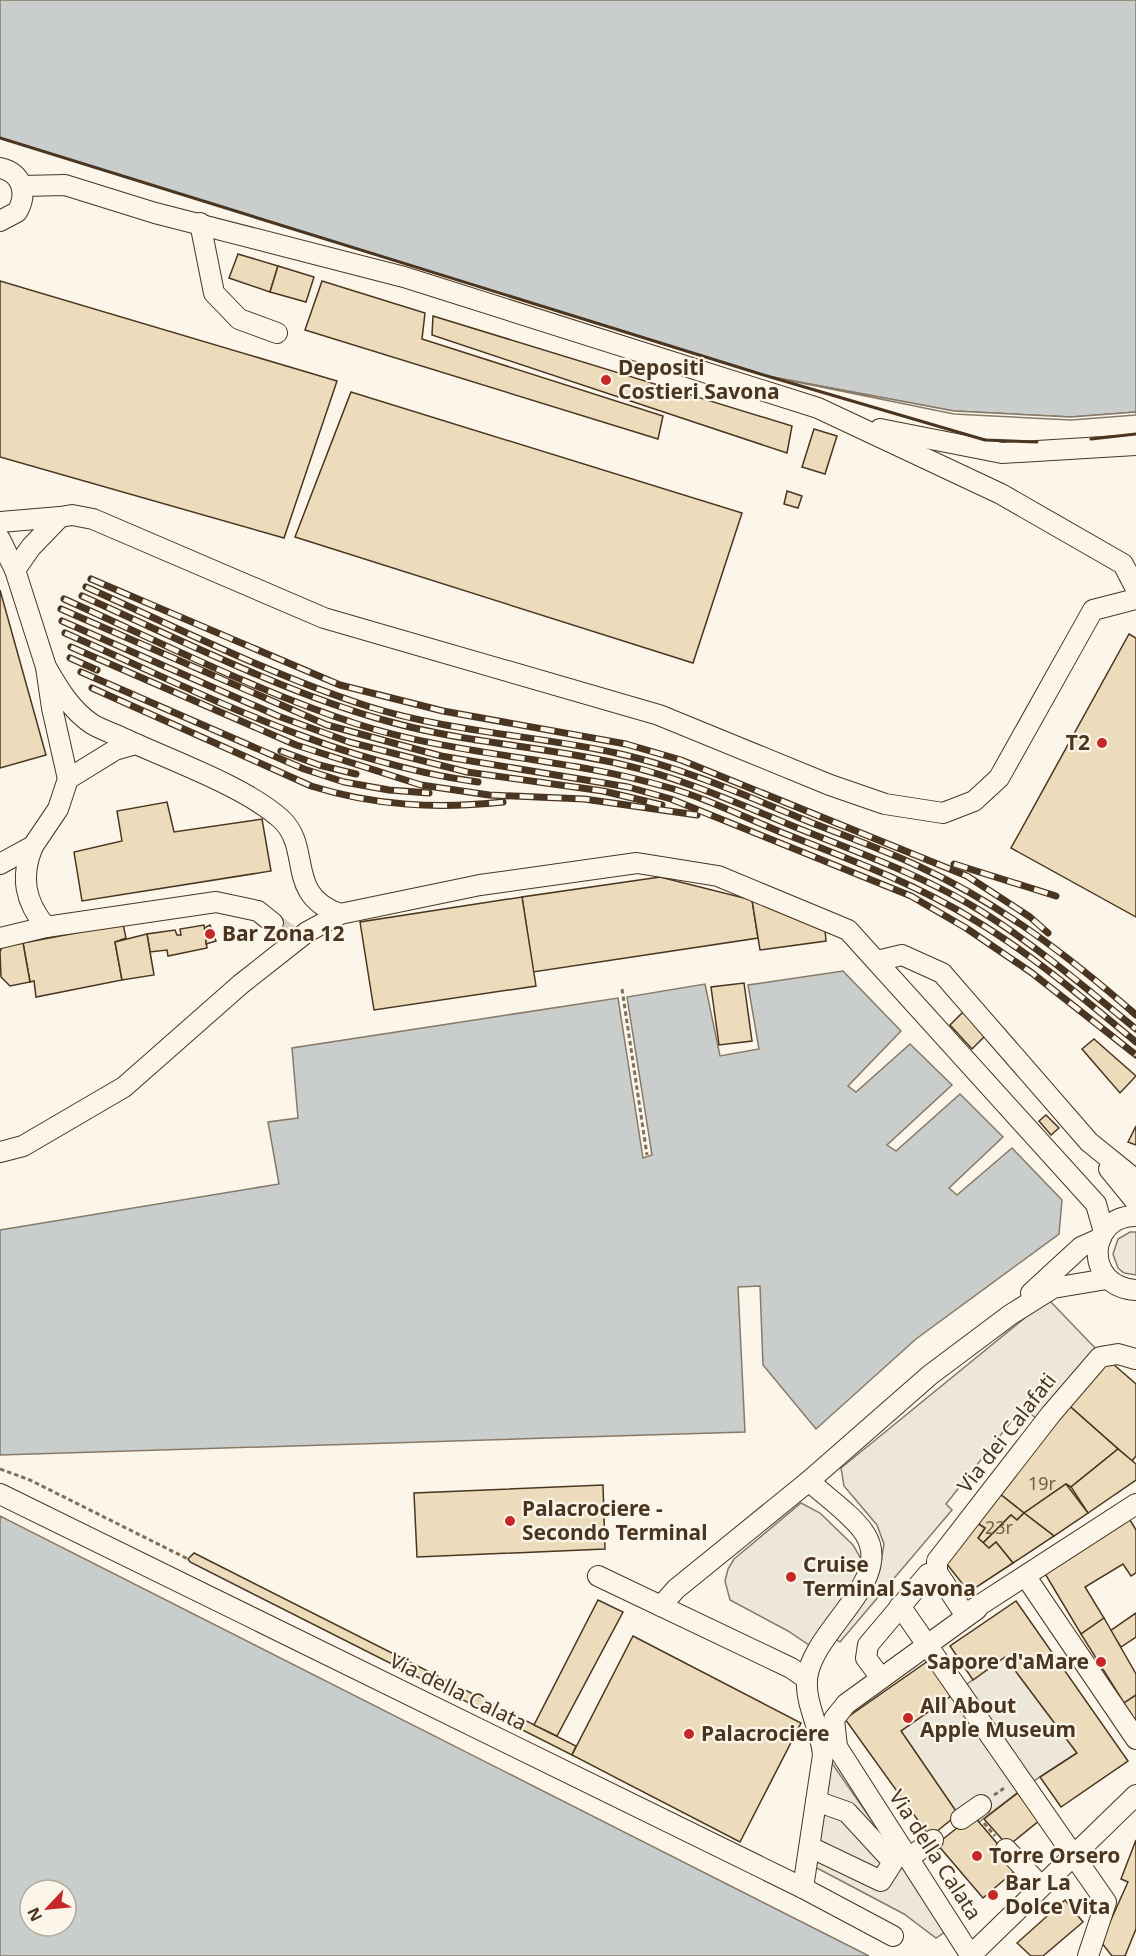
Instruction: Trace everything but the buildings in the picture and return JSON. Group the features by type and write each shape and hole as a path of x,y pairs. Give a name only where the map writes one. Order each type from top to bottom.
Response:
{"street":[{"path":"0,168 12,172 22,186 22,204 17,212 0,221"},
{"path":"22,186 64,185 200,224 415,280 818,408 1001,494 1123,564 1136,589"},
{"path":"200,224 214,293 239,319 277,333"},
{"path":"849,422 1002,453 1136,445"},
{"path":"0,522 72,515 93,519 324,618 659,715 830,785 885,804 943,813 974,801 999,778 1093,610 1136,599"},
{"path":"15,570 31,547 60,517"},
{"path":"0,539 15,570 46,667 52,708 68,779 58,809 33,846 25,863 26,890 35,913 46,927"},
{"path":"46,667 64,698 92,724 250,797 282,820 296,844 302,874 314,902 340,914"},
{"path":"68,779 115,750 136,744"},
{"path":"0,864 33,846"},
{"path":"0,1152 22,1146 124,1087 241,984 297,939 340,914 480,885 637,863 718,876 818,915 848,930 1096,1204 1102,1235 1098,1259 1107,1279 1119,1288 1136,1290"},
{"path":"0,938 46,927 216,902 258,911 273,923"},
{"path":"876,961 902,955 942,973 1089,1142 1136,1202"},
{"path":"1089,1142 1136,1180"},
{"path":"1010,1316 1040,1282 1073,1254 1102,1235 1118,1220 1136,1216"},
{"path":"661,1606 676,1589 809,1481 930,1375 1010,1316 1053,1288 1066,1283 1107,1279"},
{"name":"Via dei Calafati","path":"937,1572 937,1561 1051,1414 1100,1357 1118,1354 1136,1359"},
{"path":"803,1888 823,1755 807,1679 811,1662 830,1630 870,1575 873,1555 864,1532 809,1481"},
{"name":"Via della Calata","path":"0,1494 803,1888 893,1936"},
{"path":"837,1747 834,1719 846,1704 977,1609 1136,1504"},
{"path":"881,1678 866,1658 868,1645 928,1574 937,1572 962,1610 969,1612 977,1609"},
{"path":"598,1576 791,1668 807,1679"},
{"path":"1026,1577 1136,1739"},
{"path":"900,1606 1107,1902 1088,1956"},
{"name":"Via della Calata","path":"815,1724 837,1747 971,1955"},
{"path":"971,1955 1136,1795"},
{"path":"810,1846 881,1881 893,1862 847,1812 816,1801"},
{"path":"909,1858 933,1840"},
{"path":"1006,1849 1041,1885"}],"path":[{"path":"622,989 647,1155"},
{"path":"0,1469 30,1480 188,1559"},
{"path":"1006,1849 972,1811 1020,1778"}],"shaded area":[{"path":"0,0 1136,0 1136,412 1071,417 954,411 767,376 0,138"},
{"path":"843,971 901,1031 848,1086 856,1092 910,1044 952,1085 887,1145 896,1151 960,1094 1003,1137 949,1188 957,1195 1012,1148 1062,1200 1059,1234 916,1339 816,1429 763,1365 760,1286 738,1287 745,1432 0,1455 0,1230 279,1184 268,1122 298,1118 292,1048 618,998 643,1158 652,1155 627,997 705,984 720,1056 759,1049 748,985"},
{"path":"1130,1232 1136,1232 1136,1275 1124,1273 1118,1268 1113,1254 1118,1239"},
{"path":"1048,1299 1097,1350 1039,1420 1022,1408 946,1504 952,1510 840,1642 833,1637 880,1568 884,1544 877,1525 844,1486 841,1468"},
{"name":"Cruise Terminal Savona","path":"801,1503 820,1513 853,1545 861,1559 859,1573 812,1647 788,1631 730,1600 725,1581 734,1559"},
{"path":"0,1516 869,1956 0,1956"},
{"path":"1005,1657 1077,1753 1026,1786 979,1822 973,1815 958,1814 901,1731"},
{"path":"829,1759 948,1930 936,1938 904,1914 815,1867"}],"pier":[{"path":"767,376 954,411 1071,417 1136,412 1136,415 1071,420 954,414"}],"tunnel":[{"path":"273,923 296,939"}],"railway":[{"path":"91,579 340,685 443,711 626,744 681,760 967,876 1030,917 1048,933"},
{"path":"86,587 260,666 367,706 429,722 585,747 640,759 710,781 904,859 977,897 1032,932 1136,1015"},
{"path":"82,596 233,664 310,696 349,709 416,728 591,758 643,770 712,793 870,857 940,888 984,913 1043,954 1136,1029"},
{"path":"64,599 282,697 357,724 432,743 625,776 709,801 930,895 1018,948 1136,1042"},
{"path":"61,609 327,725 441,756 628,787 671,799 911,896 966,928 1032,973 1136,1055"},
{"path":"62,621 278,716 349,742 467,772 603,791 662,805"},
{"path":"65,633 216,701 318,742 370,759 478,782"},
{"path":"71,647 296,745 421,785 489,795 584,799 697,815"},
{"path":"70,658 97,670"},
{"path":"81,672 304,769 344,782 389,790 429,793"},
{"path":"92,688 311,786 335,793 406,804 454,805 503,802"},
{"path":"281,751 319,765 356,774"},
{"path":"954,864 1056,896"}],"wall":[{"path":"0,138 767,376 985,440 1037,442"},
{"path":"1091,439 1136,434"}],"place":[{"name":"Depositi Costieri Savona","path":"606,380"},
{"name":"T2","path":"1102,743"},
{"name":"Bar Zona 12","path":"210,934"},
{"name":"Palacrociere - Secondo Terminal","path":"510,1521"},
{"name":"Cruise Terminal Savona","path":"791,1577"},
{"name":"Sapore d'aMare","path":"1101,1662"},
{"name":"All About Apple Museum","path":"908,1718"},
{"name":"Palacrociere","path":"689,1734"},
{"name":"Torre Orsero","path":"977,1856"},
{"name":"Bar La Dolce Vita","path":"993,1895"}]}
